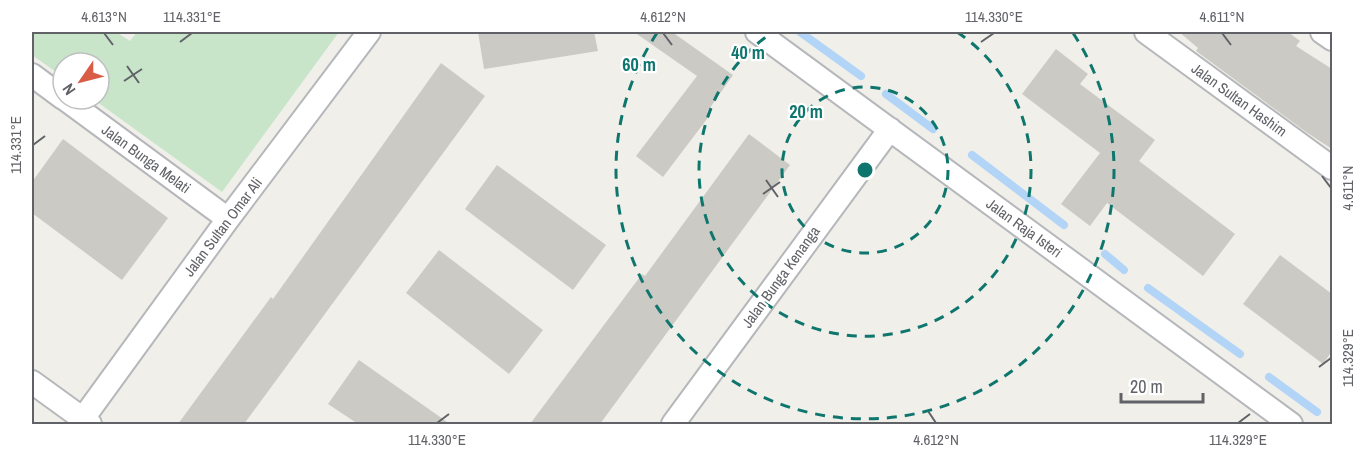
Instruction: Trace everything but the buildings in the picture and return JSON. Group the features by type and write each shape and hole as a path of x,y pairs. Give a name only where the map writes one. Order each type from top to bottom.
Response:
{"street":[{"name":"Jalan Sultan Omar Ali","path":"84,423 228,219 369,32"},
{"name":"Jalan Raja Isteri","path":"758,32 1291,424"},
{"name":"Jalan Sultan Hashim","path":"1146,32 1332,168"},
{"path":"1322,32 1332,39"},
{"name":"Jalan Bunga Melati","path":"32,75 51,89"},
{"name":"Jalan Bunga Melati","path":"82,111 228,219"},
{"name":"Jalan Bunga Kenanga","path":"673,424 890,129"},
{"path":"32,382 84,423"}],"green space":[{"path":"32,32 116,32 130,41 137,32 339,32 222,192 110,111 111,51 51,51 51,68 32,55"}],"waterway":[{"path":"800,32 861,76"},
{"path":"886,94 933,129"},
{"path":"972,155 1064,225"},
{"path":"1105,254 1124,270"},
{"path":"1148,288 1240,354"},
{"path":"1269,377 1317,412"}]}
